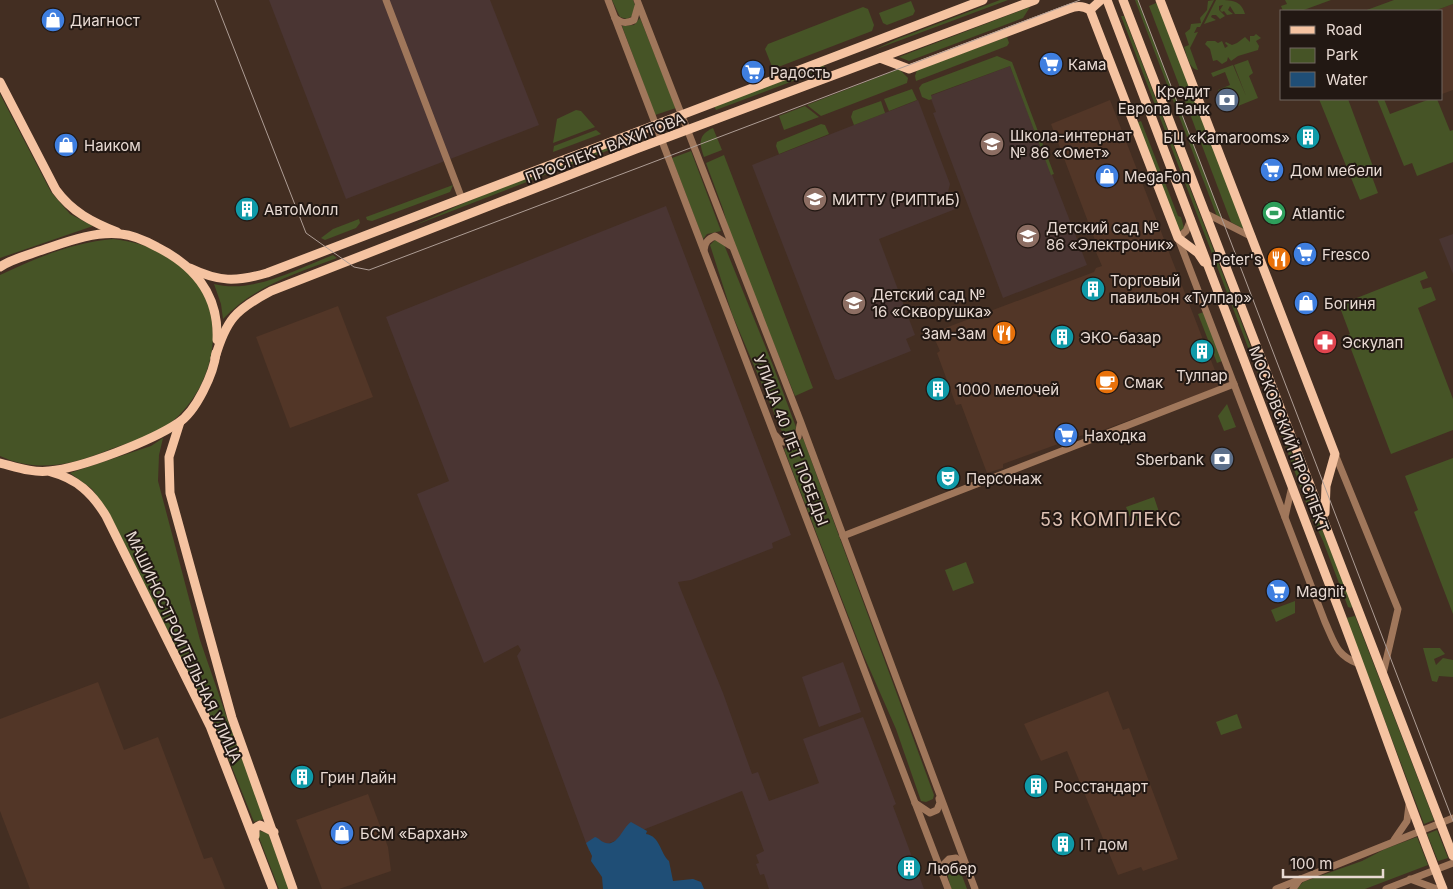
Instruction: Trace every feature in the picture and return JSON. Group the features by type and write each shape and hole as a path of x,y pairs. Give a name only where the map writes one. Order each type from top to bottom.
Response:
{"main road":[{"name":"ПРОСПЕКТ ВАХИТОВА","path":"190,268 219,279 249,278 417,216 982,0"},
{"name":"ПРОСПЕКТ ВАХИТОВА","path":"215,358 223,331 229,322 259,297 422,232 1035,0"},
{"path":"1090,10 1102,0"},
{"name":"МОСКОВСКИЙ ПРОСПЕКТ","path":"1102,0 1213,275 1338,606 1409,805 1442,889"},
{"name":"МОСКОВСКИЙ ПРОСПЕКТ","path":"1123,0 1453,856"},
{"path":"1160,0 1336,454 1326,486 1325,520"},
{"path":"880,58 909,69 1076,6 1090,10"},
{"path":"1090,10 1178,238 1198,253 1213,275"},
{"path":"845,51 830,63 829,68 832,71 850,69"},
{"path":"0,82 65,204 95,223 143,240 173,255 190,268 205,286 214,304 217,328 215,358 207,383 193,407 180,422 82,465 48,472 27,470 0,463"},
{"path":"417,216 402,228 402,231 405,234 422,232"},
{"path":"0,267 91,234 122,234"},
{"name":"МАШИНОСТРОИТЕЛЬНАЯ УЛИЦА","path":"180,422 169,457 170,493 219,678 293,889"},
{"name":"МАШИНОСТРОИТЕЛЬНАЯ УЛИЦА","path":"48,472 78,482 106,516 210,726 273,889"},
{"path":"1338,606 1343,611 1351,611 1355,600"},
{"path":"255,839 255,828 260,825 274,833"}],"street":[{"path":"386,0 462,198"},
{"name":"УЛИЦА 40 ЛЕТ ПОБЕДЫ","path":"608,0 660,141 948,889"},
{"path":"614,18 620,22 629,23 634,20 638,2"},
{"name":"УЛИЦА 40 ЛЕТ ПОБЕДЫ","path":"638,2 800,420 975,889"},
{"path":"1207,214 1252,237"},
{"path":"1191,219 1186,231 1178,238 1325,622 1340,654 1346,659 1359,664"},
{"path":"704,252 705,244 709,238 715,236 731,246"},
{"path":"843,536 1234,384"},
{"path":"774,433 781,442 792,442 798,437 801,430 800,420"},
{"path":"1336,454 1398,609 1383,674"},
{"path":"1285,518 1292,486"},
{"path":"915,803 930,813 937,810 940,803 937,788"},
{"path":"1394,840 1407,821 1409,805"},
{"path":"1276,889 1394,840 1453,818"},
{"path":"944,880 944,864 949,859 956,858 968,871"},
{"path":"1386,889 1453,863"},
{"path":"1293,889 1302,877"},
{"path":"1410,879 1437,889"}],"shaded area":[{"path":"269,0 490,0 539,125 346,199"},
{"path":"1453,4 1453,90 1443,94 1443,10 1437,10"},
{"path":"1010,66 1087,265 1003,298 933,113 936,112 930,96"},
{"path":"918,100 950,184 948,192 953,195 958,208 879,239 915,335 906,339 911,351 838,380 835,379 752,165"},
{"path":"1110,100 1221,386 1095,433 1094,431 1003,464 1003,468 987,473 961,404 956,405 937,353 940,351 936,342 940,330 1094,272 1096,268 1102,266 1096,252 1098,248 1051,124"},
{"path":"666,206 791,535 772,543 773,548 691,580 678,582 681,590 723,693 752,774 758,772 769,801 819,783 803,739 863,717 896,804 893,806 924,889 769,889 764,874 760,875 756,864 759,863 756,855 764,851 742,791 589,851 517,656 521,650 518,645 484,663 417,494 449,481 386,317"},
{"path":"1453,234 1453,274 1439,239"},
{"path":"338,306 373,397 290,428 256,337"},
{"path":"843,662 861,712 819,727 802,677"},
{"path":"98,682 124,750 158,737 204,859 212,857 225,889 30,889 0,811 0,719"},
{"path":"1108,691 1123,730 1129,728 1178,859 1143,871 1141,867 1118,875 1067,751 1041,761 1024,724"},
{"name":"БСМ «Бархан»","path":"368,794 388,847 391,871 339,889 322,889 296,820"}],"green space":[{"path":"612,0 633,0 635,5 632,16 627,19 620,17"},
{"path":"1000,0 1008,0 874,50 897,39"},
{"path":"1135,0 1138,0 1224,223 1218,219"},
{"path":"1214,0 1200,27 1197,27 1194,33 1198,32 1190,48 1198,70 1192,67 1187,58 1184,47 1189,45 1185,33 1190,29 1191,24 1201,23 1200,18 1207,10 1208,1"},
{"path":"1216,0 1238,3 1245,14 1235,14 1230,6 1228,10 1233,14 1227,15 1224,11 1220,10 1223,5 1219,6 1219,10 1225,16 1220,19 1216,15 1212,15 1211,17 1216,20 1204,24"},
{"path":"1285,0 1331,0 1304,10 1283,10 1281,6 1287,4"},
{"path":"1394,0 1453,0 1453,4 1437,10 1367,10"},
{"path":"911,1 915,11 913,15 887,25 883,23 879,13"},
{"path":"1156,3 1160,4 1247,231 1231,222 1149,6"},
{"path":"863,7 868,9 874,25 872,31 773,69 765,49 768,44"},
{"path":"1030,7 1023,18 909,61 899,57"},
{"path":"1121,16 1124,16 1301,478 1353,605 1351,608 1348,607 1323,541 1311,516"},
{"path":"640,18 676,108 655,115 622,26 634,25"},
{"path":"1256,34 1261,38 1256,41 1259,46 1258,50 1238,56 1231,61 1228,57 1227,61 1222,64 1217,60 1213,61 1210,49 1205,44 1207,41 1218,43 1222,41 1225,48 1228,46 1226,42 1232,45 1245,37 1250,42 1250,36"},
{"path":"1007,37 1009,43 1007,46 916,81 917,70"},
{"path":"997,56 1012,62 1054,174 1051,175 1010,66 931,95 932,99 929,100 922,97 919,88 922,84"},
{"path":"1248,60 1253,73 1249,76 1258,98 1238,106 1232,90 1219,95 1218,90 1230,85 1225,72 1213,77 1211,73 1233,65 1246,96 1234,65"},
{"path":"824,65 825,69 716,110 714,106"},
{"path":"899,69 908,78 907,83 821,116 807,105"},
{"path":"912,89 917,100 889,111 884,99"},
{"path":"0,94 51,192 70,214 93,226 0,258"},
{"path":"1319,100 1348,100 1375,172 1371,174 1378,193 1360,200"},
{"path":"1377,100 1384,100 1390,114 1427,100 1437,100 1450,131 1453,130 1453,162 1417,176 1412,163 1404,166"},
{"path":"881,101 885,113 854,125 851,117 853,111"},
{"path":"805,106 819,117 784,130 779,116"},
{"path":"576,110 581,111 595,127 553,143 557,119"},
{"path":"1141,121 1178,216 1181,217 1184,228 1182,230 1179,231 1136,123"},
{"path":"821,124 825,125 829,134 779,154 776,146 777,142"},
{"path":"713,128 722,150 704,157 701,140"},
{"path":"596,130 601,134 553,152 554,146"},
{"path":"634,136 635,140 413,226 466,202"},
{"path":"691,151 721,231 707,234 703,239 672,158"},
{"path":"724,155 813,388 795,396 732,241 723,209 706,163"},
{"path":"453,185 450,192 372,221 367,220 366,217"},
{"path":"359,219 360,223 356,228 325,240 321,238 333,229"},
{"path":"113,239 133,242 161,252 186,269 200,286 208,305 212,325 212,346 208,366 200,386 189,403 168,425 142,438 93,456 67,463 40,466 13,461 0,456 0,275 70,247"},
{"path":"715,240 723,242 796,427 794,434 787,438 783,434 732,314 710,245"},
{"path":"333,255 337,258 262,289 223,319 221,304 214,284 244,286 259,283 290,273"},
{"path":"1425,271 1428,278 1420,281 1423,289 1431,287 1436,300 1418,308 1453,399 1453,430 1391,454 1346,336 1350,334 1339,305"},
{"path":"1204,312 1222,361 1217,363 1198,314"},
{"path":"1227,404 1236,427 1224,431 1218,416"},
{"path":"163,438 159,455 158,481 200,640 229,724 267,818 254,822 215,725 108,512 92,489 70,473 151,446"},
{"path":"803,438 934,795 933,799 926,802 921,801 896,729 863,654 784,449"},
{"path":"1453,458 1453,614 1414,512 1418,510 1405,476"},
{"path":"1154,497 1159,512 1132,522 1126,507"},
{"path":"966,562 974,583 953,591 945,570"},
{"path":"1295,601 1295,613 1276,622 1271,610"},
{"path":"1355,616 1434,820 1424,824 1346,618"},
{"path":"1423,648 1440,648 1445,654 1434,659 1436,665 1443,658 1453,660 1453,677 1439,676 1437,682 1432,681"},
{"path":"1237,714 1242,728 1221,735 1216,722"},
{"path":"1437,830 1448,858 1438,861 1427,834"},
{"path":"260,831 268,833 290,889 279,889 258,835"},
{"path":"1417,837 1428,865 1365,889 1297,889 1303,882 1362,861 1385,849"},
{"path":"950,864 958,865 967,889 951,889 946,868"}],"water":[{"path":"631,822 647,831 646,834 651,835 657,841 669,861 673,881 693,879 701,882 704,889 603,889 602,877 591,861 592,856 586,843 595,837 606,843 614,842"}],"tram line":[{"path":"215,0 306,233 354,267 369,270 1080,0"},
{"path":"1138,0 1453,821"}],"place":[{"name":"Диагност","path":"53,20"},
{"name":"Кама","path":"1051,64"},
{"name":"Радость","path":"753,72"},
{"name":"Кредит Европа Банк","path":"1227,100"},
{"name":"БЦ «Kamarooms»","path":"1308,137"},
{"name":"Школа-интернат № 86 «Омет»","path":"992,144"},
{"name":"Наиком","path":"66,145"},
{"name":"Дом мебели","path":"1272,170"},
{"name":"MegaFon","path":"1107,176"},
{"name":"МИТТУ (РИПТиБ)","path":"815,199"},
{"name":"АвтоМолл","path":"247,209"},
{"name":"Atlantic","path":"1274,213"},
{"name":"Детский сад № 86 «Электроник»","path":"1028,236"},
{"name":"Fresco","path":"1305,254"},
{"name":"Peter's","path":"1279,259"},
{"name":"Торговый павильон «Тулпар»","path":"1093,289"},
{"name":"Детский сад № 16 «Скворушка»","path":"854,303"},
{"name":"Богиня","path":"1306,303"},
{"name":"Зам-Зам","path":"1004,333"},
{"name":"ЭКО-базар","path":"1062,337"},
{"name":"Эскулап","path":"1325,342"},
{"name":"Тулпар","path":"1202,351"},
{"name":"Смак","path":"1107,382"},
{"name":"1000 мелочей","path":"938,389"},
{"name":"Находка","path":"1066,435"},
{"name":"Sberbank","path":"1222,459"},
{"name":"Персонаж","path":"948,478"},
{"name":"Magnit","path":"1278,591"},
{"name":"Грин Лайн","path":"302,777"},
{"name":"Росстандарт","path":"1036,786"},
{"name":"БСМ «Бархан»","path":"342,833"},
{"name":"IT дом","path":"1063,844"},
{"name":"Любер","path":"909,868"}],"district":[{"name":"53 КОМПЛЕКС","path":"1111,519"}]}
